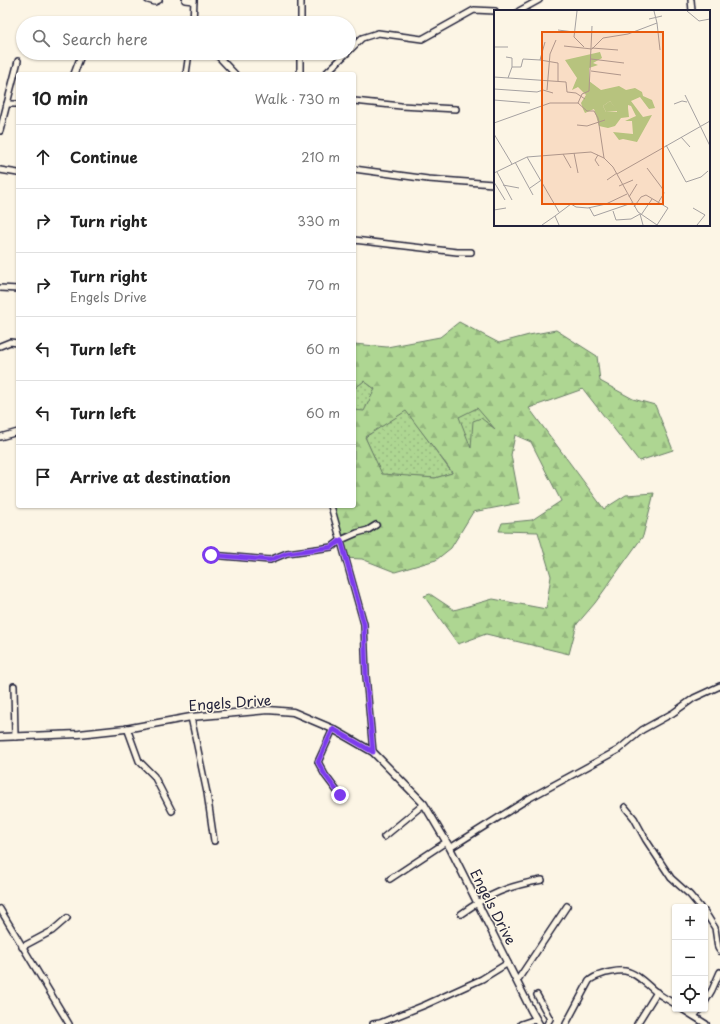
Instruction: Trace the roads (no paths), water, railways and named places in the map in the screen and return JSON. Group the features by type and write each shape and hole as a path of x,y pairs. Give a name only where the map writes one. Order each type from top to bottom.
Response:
{"street":[{"path":"148,0 154,2 159,0"},
{"path":"184,0 194,1 193,16"},
{"path":"301,0 301,16"},
{"path":"521,10 539,0"},
{"path":"691,0 692,10"},
{"path":"356,44 362,38 378,33 422,39 474,10 494,11"},
{"path":"75,72 79,60"},
{"path":"186,72 188,60"},
{"path":"222,60 233,72"},
{"path":"300,60 300,72"},
{"path":"327,72 340,60"},
{"path":"0,131 18,61"},
{"path":"356,101 401,106 456,109"},
{"path":"7,104 16,104"},
{"path":"356,169 428,179 493,184"},
{"path":"0,170 16,173"},
{"path":"356,240 457,252 471,252"},
{"path":"0,288 16,289"},
{"path":"0,346 10,342 16,343"},
{"path":"0,437 16,433"},
{"path":"332,508 364,624 366,676 373,752"},
{"path":"211,555 270,560 287,553 332,547 341,540 368,530 376,525"},
{"path":"14,686 15,737"},
{"path":"450,848 528,799 618,750 642,730 673,713 694,698 720,686"},
{"name":"Engels Drive","path":"0,737 79,734 127,728 191,717 268,710 293,712 333,729 373,752 424,804 450,848 538,1021"},
{"path":"191,717 207,793 214,841"},
{"path":"127,728 139,760 154,776 164,792 172,811"},
{"path":"333,729 318,762 325,775 340,795"},
{"path":"384,837 424,804"},
{"path":"625,807 634,818 646,840 671,878 698,904"},
{"path":"390,879 446,842"},
{"path":"461,914 477,902 504,889 542,880"},
{"path":"517,981 567,906"},
{"path":"0,909 69,1024"},
{"path":"708,916 716,928 718,948 720,951"},
{"path":"22,947 52,930 67,918"},
{"path":"373,1024 380,1023 426,1005 475,982 508,963"},
{"path":"566,1024 589,981 600,974 621,970 627,971 672,1002"},
{"path":"708,997 720,972"},
{"path":"637,1024 657,992"},
{"path":"536,996 550,1019 547,1024"},
{"path":"687,1012 706,1024"},
{"path":"694,1016 697,1012"},
{"path":"521,1024 538,1021"}]}
